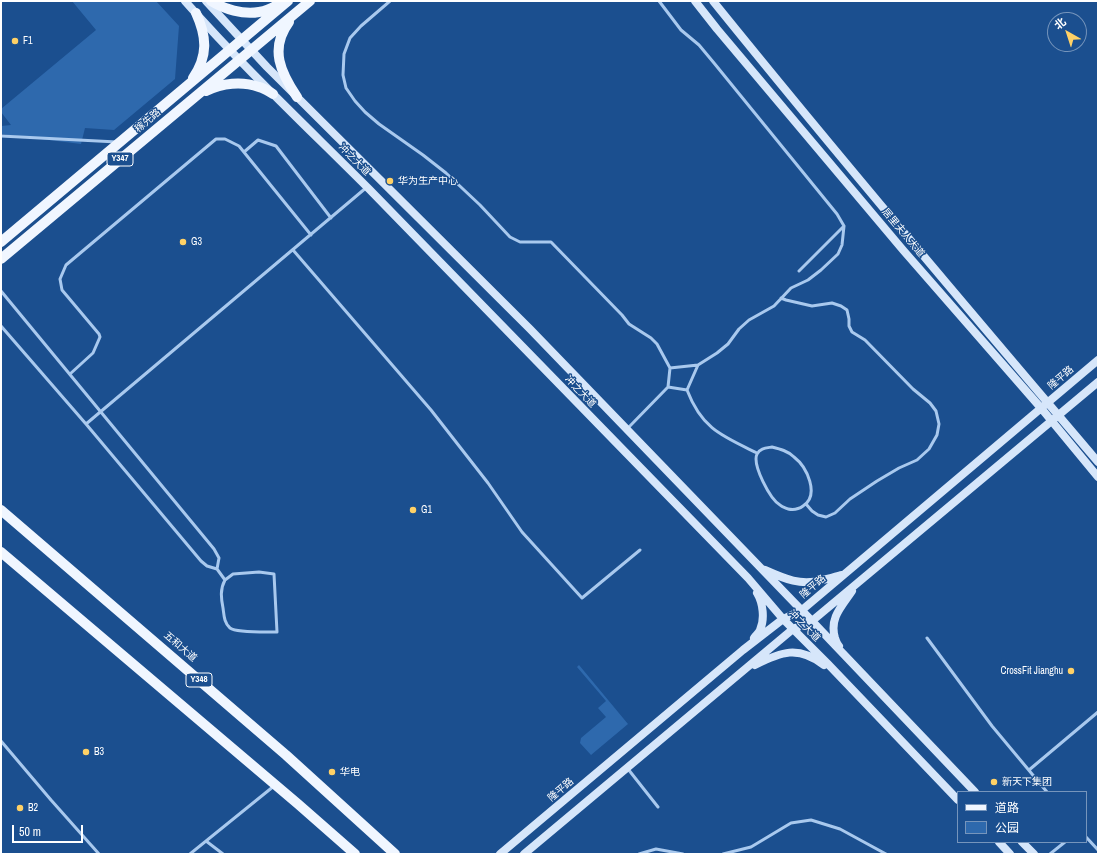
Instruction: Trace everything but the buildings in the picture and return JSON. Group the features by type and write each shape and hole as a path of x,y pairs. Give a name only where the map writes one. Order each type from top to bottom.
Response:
{"main road":[{"name":"冲之大道","path":"185,1 230,50 367,187 748,578 783,619 957,799"},
{"name":"冲之大道","path":"206,1 241,40 297,97 627,428 974,791"},
{"path":"210,1 228,9 244,12 259,12 285,1"},
{"name":"稼先路","path":"1,242 288,1"},
{"name":"稼先路","path":"1,259 310,1"},
{"name":"居里夫人大道","path":"695,1 903,250 1041,408 1098,477"},
{"name":"居里夫人大道","path":"713,1 921,254 1098,462"},
{"path":"189,85 203,58 204,34 196,13"},
{"path":"295,13 285,27 280,40 278,53 280,67 297,97"},
{"path":"194,98 222,85 235,84 248,84 260,87 273,94"},
{"name":"隆平路","path":"500,854 743,650 783,619 802,610 1098,360"},
{"path":"524,854 793,629 812,621 1098,382"},
{"name":"五和大道","path":"1,510 286,754 395,854"},
{"path":"1,552 276,785 355,854"},
{"path":"761,568 785,579 797,582 822,581 844,575"},
{"path":"743,650 760,630 763,618 762,606 759,597 748,578"},
{"path":"852,663 837,644 833,631 835,617 858,582"},
{"path":"744,670 772,656 789,652 802,654 818,660 840,677"},
{"path":"1000,843 1010,854"},
{"path":"1023,843 1034,854"}],"lane":[{"path":"390,1 361,26 350,38 344,54 343,75 346,88 355,101 379,124 424,155 480,205 510,237 520,242 550,242 622,315 629,324 657,344 670,368 668,387 627,428"},
{"path":"659,1 681,30 699,45 714,62 837,214 844,226 842,245 838,254 821,270 808,280 791,288 774,306 748,320 728,344 717,353 698,365 670,368"},
{"path":"1,136 120,142"},
{"path":"70,374 93,353 100,337 62,290 60,279 66,265 216,139 225,139 239,146 311,235"},
{"path":"244,152 258,140 276,146 331,218"},
{"path":"86,424 367,187"},
{"path":"799,272 844,226"},
{"path":"293,250 431,410 488,483 522,532 582,598 640,550"},
{"path":"1,291 214,549 219,558 217,568"},
{"path":"781,298 812,306 832,303 847,310 849,326 852,332 865,340 913,389 930,403 936,411 939,424 937,435 929,449 917,460 899,468 877,481 850,499 835,513 826,516 818,515 806,504"},
{"path":"1,326 86,424 201,561 207,566 217,568 225,580"},
{"path":"698,365 687,390 700,416 712,428 726,438 757,453"},
{"path":"668,387 687,390"},
{"path":"772,447 783,450 795,457 805,469 810,482 812,494 806,504 800,508 789,509 779,505 771,496 756,466 755,459 757,453 764,448 772,447"},
{"path":"259,572 274,574 277,632 236,631 230,628 226,622 222,604 221,587 225,580 233,574 259,572"},
{"path":"927,638 992,726 1046,791"},
{"path":"1029,770 1098,712"},
{"path":"1,741 99,854"},
{"path":"627,768 658,807"},
{"path":"190,854 276,785"},
{"path":"723,854 751,847 791,823 811,820 840,829 886,854"},
{"path":"1087,838 1098,850"},
{"path":"206,841 223,854"},
{"path":"1050,854 1064,843"},
{"path":"639,854 656,849 683,854"}],"green space":[{"path":"72,1 156,1 179,26 175,79 114,130 85,128 81,144 1,134 1,126 11,125 1,112 1,109 96,30"},
{"path":"579,665 628,724 591,755 580,743 581,738 606,717 598,708 606,701 577,667"}],"place":[{"name":"F1","path":"15,41"},
{"name":"华为生产中心","path":"390,181"},
{"name":"G3","path":"183,242"},
{"name":"G1","path":"413,510"},
{"name":"CrossFit Jianghu","path":"1071,671"},
{"name":"B3","path":"86,752"},
{"name":"华电","path":"332,772"},
{"name":"新天下集团","path":"994,782"},
{"name":"B2","path":"20,808"}]}
